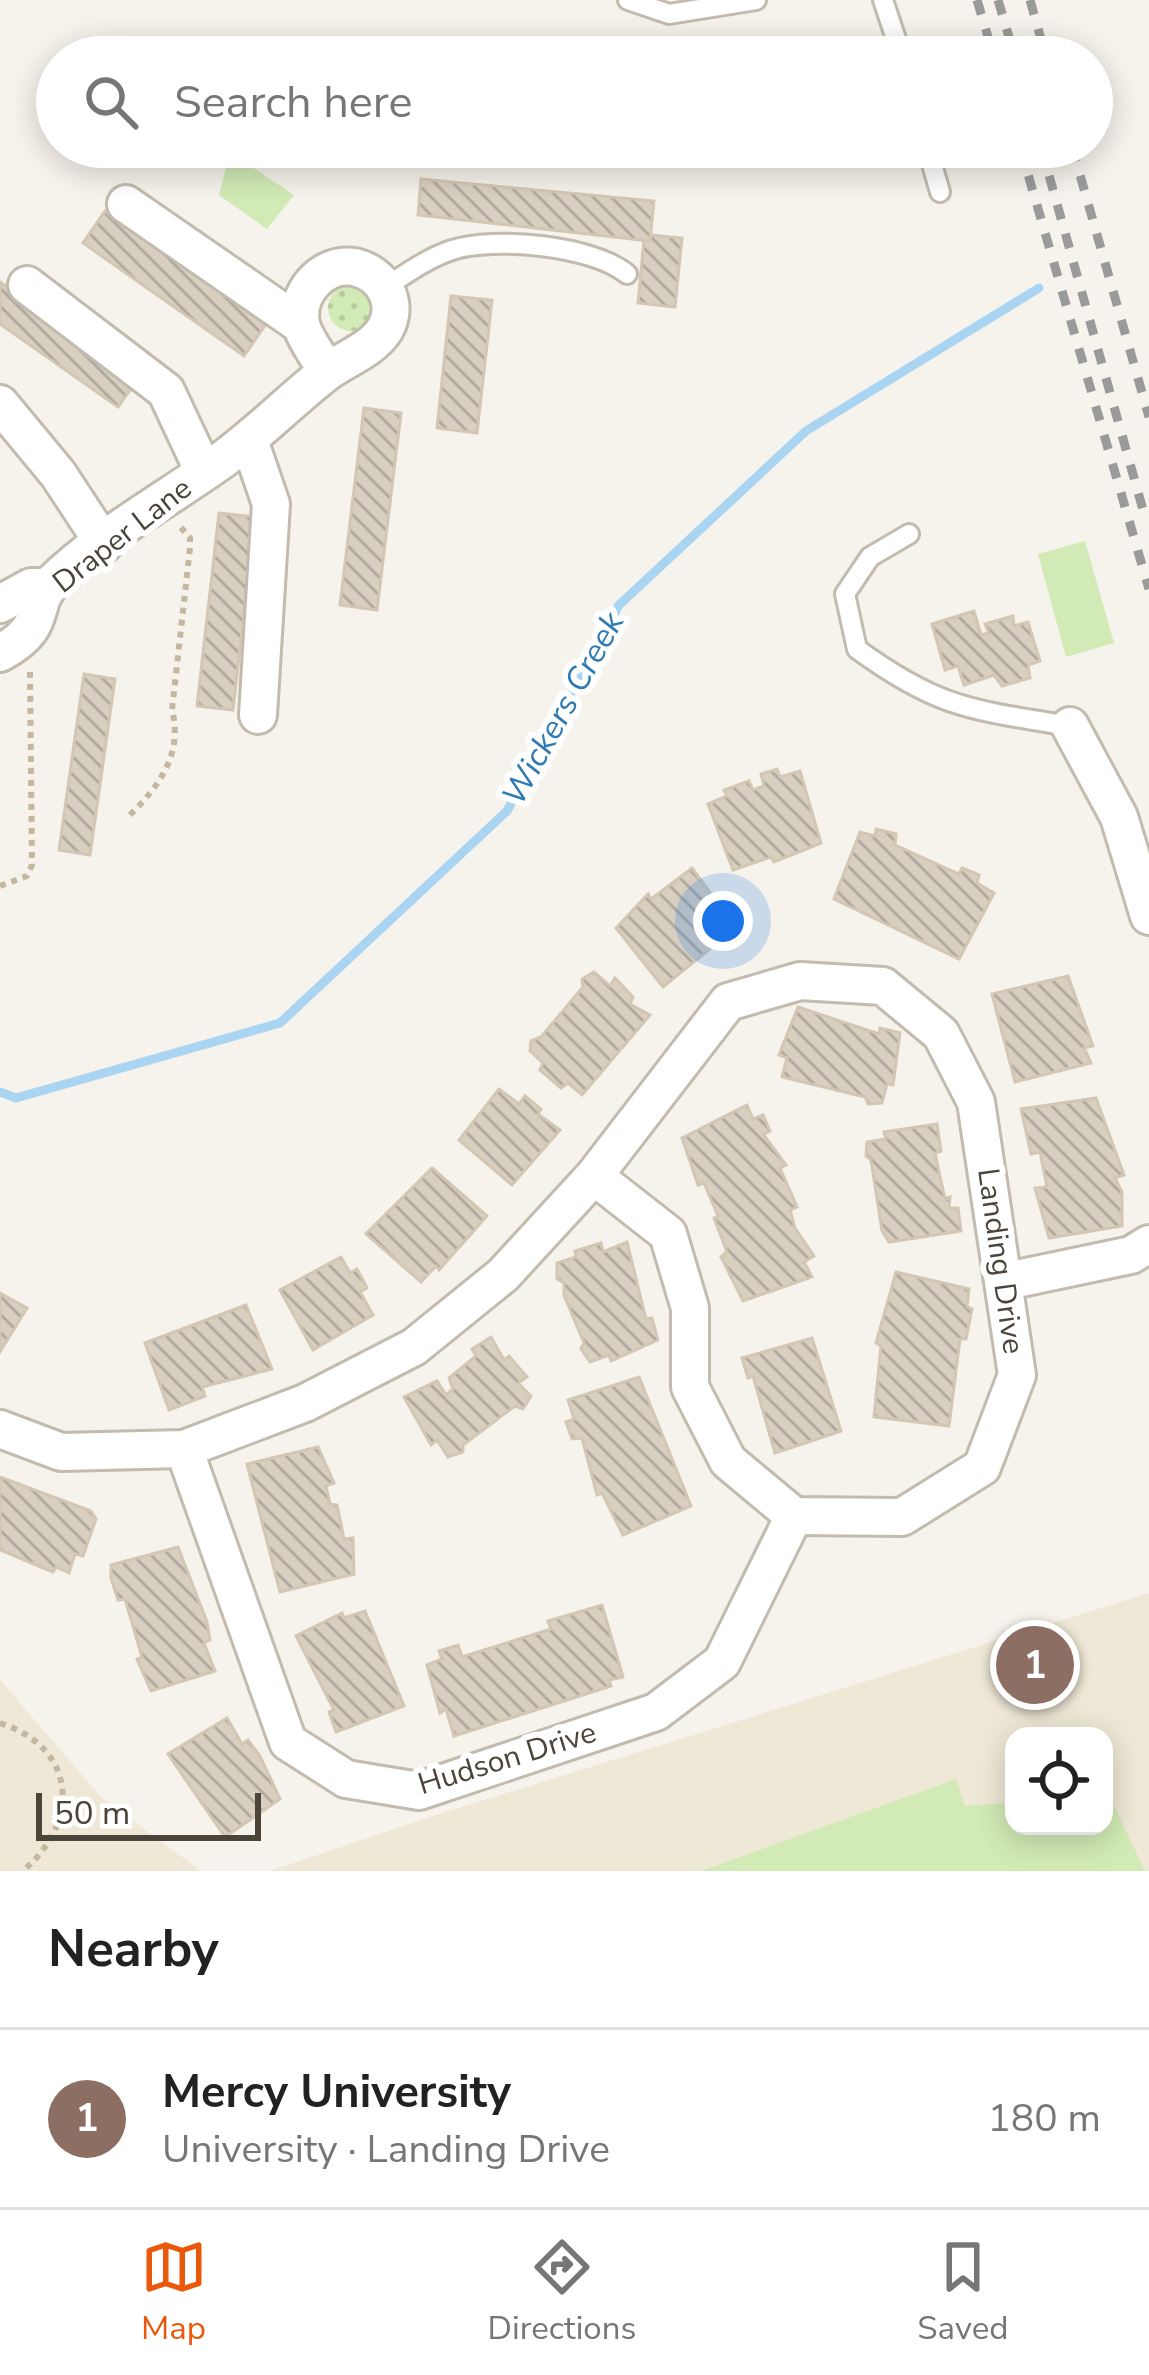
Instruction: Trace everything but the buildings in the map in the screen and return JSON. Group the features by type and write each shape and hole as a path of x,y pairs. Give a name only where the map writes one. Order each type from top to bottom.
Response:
{"street":[{"path":"126,204 301,325 327,372"},
{"path":"301,325 303,300 314,280 332,269 350,266 370,272 386,287"},
{"name":"Draper Lane","path":"27,285 166,391 204,472"},
{"name":"Draper Lane","path":"31,632 47,587 249,440 327,372 376,341 388,324 392,304 386,287"},
{"path":"0,404 58,474 104,544"},
{"path":"249,440 271,504 258,715"},
{"path":"0,604 31,587 47,587"},
{"path":"0,653 31,632"},
{"path":"1070,726 1118,818 1149,916"},
{"name":"Landing Drive","path":"0,1430 61,1452 184,1449 305,1402 414,1348 502,1275 594,1176 728,1002 800,981 884,986 941,1034 976,1102 1007,1281 1017,1375 982,1467 902,1517 794,1516"},
{"path":"594,1176 668,1234 690,1308 690,1387 728,1461 794,1516"},
{"path":"1007,1281 1131,1255 1149,1244"},
{"name":"Hudson Drive","path":"184,1449 288,1742 346,1779 419,1791 656,1712 722,1662 794,1516"}],"lane":[{"path":"628,0 669,14 756,0"},
{"path":"883,0 895,36"},
{"path":"933,168 940,192"},
{"path":"386,287 431,258 483,244 595,255 627,274"},
{"path":"909,535 870,557 845,594 857,649 905,684 949,706 1070,726"}],"path":[{"path":"130,815 158,785 178,734 172,710 190,538 157,506"},
{"path":"0,886 27,876 32,865 31,632"},
{"path":"0,1723 41,1744 57,1767 64,1799 51,1840 23,1871"}],"shaded area":[{"path":"1149,1593 1149,1871 270,1871 430,1817"},
{"path":"0,1680 101,1797 201,1871 0,1871"}],"green space":[{"path":"226,168 254,168 294,195 267,229 219,195"},
{"path":"351,285 367,292 374,308 367,324 351,331 335,324 328,308 335,292"},
{"path":"1085,541 1114,643 1066,657 1038,554"},
{"path":"956,1779 965,1806 1005,1803 1005,1835 1113,1835 1113,1804 1145,1871 701,1871"}],"waterway":[{"name":"Wickers Creek","path":"0,1092 16,1098 280,1023 507,811 619,605 806,431 1039,288"}],"railway":[{"path":"977,0 988,36"},
{"path":"998,0 1009,36"},
{"path":"1030,0 1040,36"},
{"path":"1026,168 1149,589"},
{"path":"1047,168 1145,517"},
{"path":"1078,168 1149,417"}],"place":[{"name":"Mercy University","path":"1035,1665"}]}
